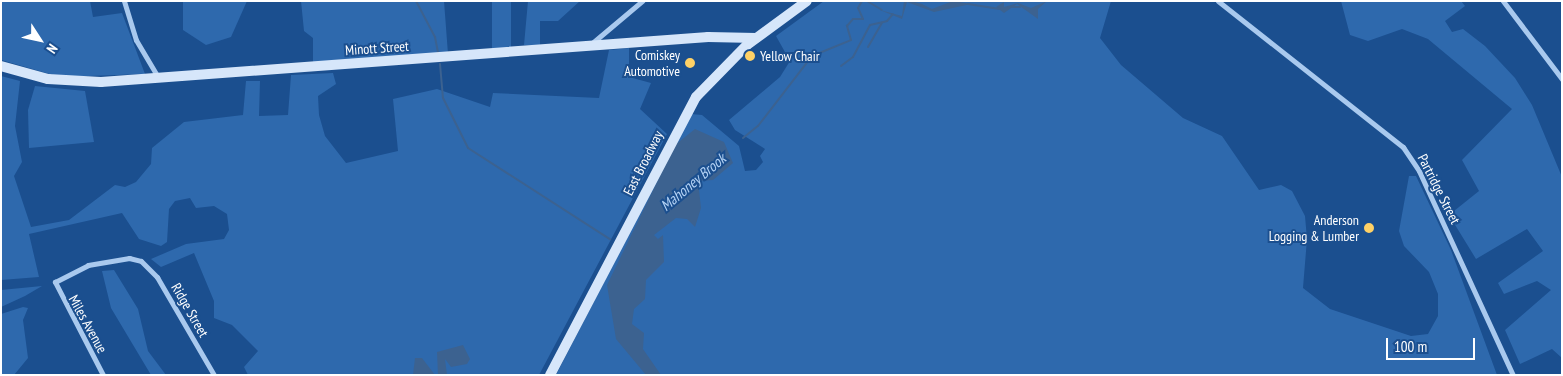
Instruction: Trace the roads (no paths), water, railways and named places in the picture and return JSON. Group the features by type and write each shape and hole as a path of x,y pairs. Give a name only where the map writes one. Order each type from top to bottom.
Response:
{"street":[{"path":"124,1 136,40 159,79"},
{"path":"588,46 642,1"},
{"name":"East Broadway","path":"550,375 685,113 709,81 756,38 807,1"},
{"name":"Partridge Street","path":"1218,1 1403,147 1423,180 1513,375"},
{"path":"1503,1 1562,79"},
{"name":"Minott Street","path":"1,66 61,81 159,79 736,35 756,38"},
{"name":"Ridge Street","path":"55,282 88,266 129,258 141,262 163,286 214,375"},
{"name":"Miles Avenue","path":"55,282 103,375"}],"water":[{"path":"904,1 922,4 932,9 953,1 971,4 934,12 907,2 902,19 880,10 902,16"},
{"path":"1047,1 1038,9 1038,19 1017,4 1004,13 996,7 1004,2 1004,7 1018,3 1031,8"},
{"path":"695,129 724,142 733,163 713,180 698,181 701,208 695,227 687,219 676,218 654,235 658,239 663,235 664,262 646,280 645,299 634,309 632,324 644,333 643,349 661,375 646,375 616,339 607,285 675,145"},
{"path":"463,345 470,359 467,364 451,367 445,359 447,375 438,375 437,352"},
{"path":"415,358 422,358 435,375 413,375"}],"waterway":[{"path":"416,1 435,37 438,53"},
{"name":"Mahoney Brook","path":"743,138 758,126 812,56 851,40 847,26 853,19 863,19 858,8 862,1"},
{"name":"Mahoney Brook","path":"867,1 882,10"},
{"name":"Mahoney Brook","path":"968,4 1000,9"},
{"name":"Mahoney Brook","path":"1008,7 1020,7"},
{"path":"841,66 853,57 870,25 887,21 893,14"},
{"path":"868,47 882,23"},
{"path":"440,64 443,98 468,148 610,239"}],"place":[{"name":"Yellow Chair","path":"750,56"},
{"name":"Comiskey Automotive","path":"690,63"},
{"name":"Anderson Logging & Lumber","path":"1369,228"}]}
